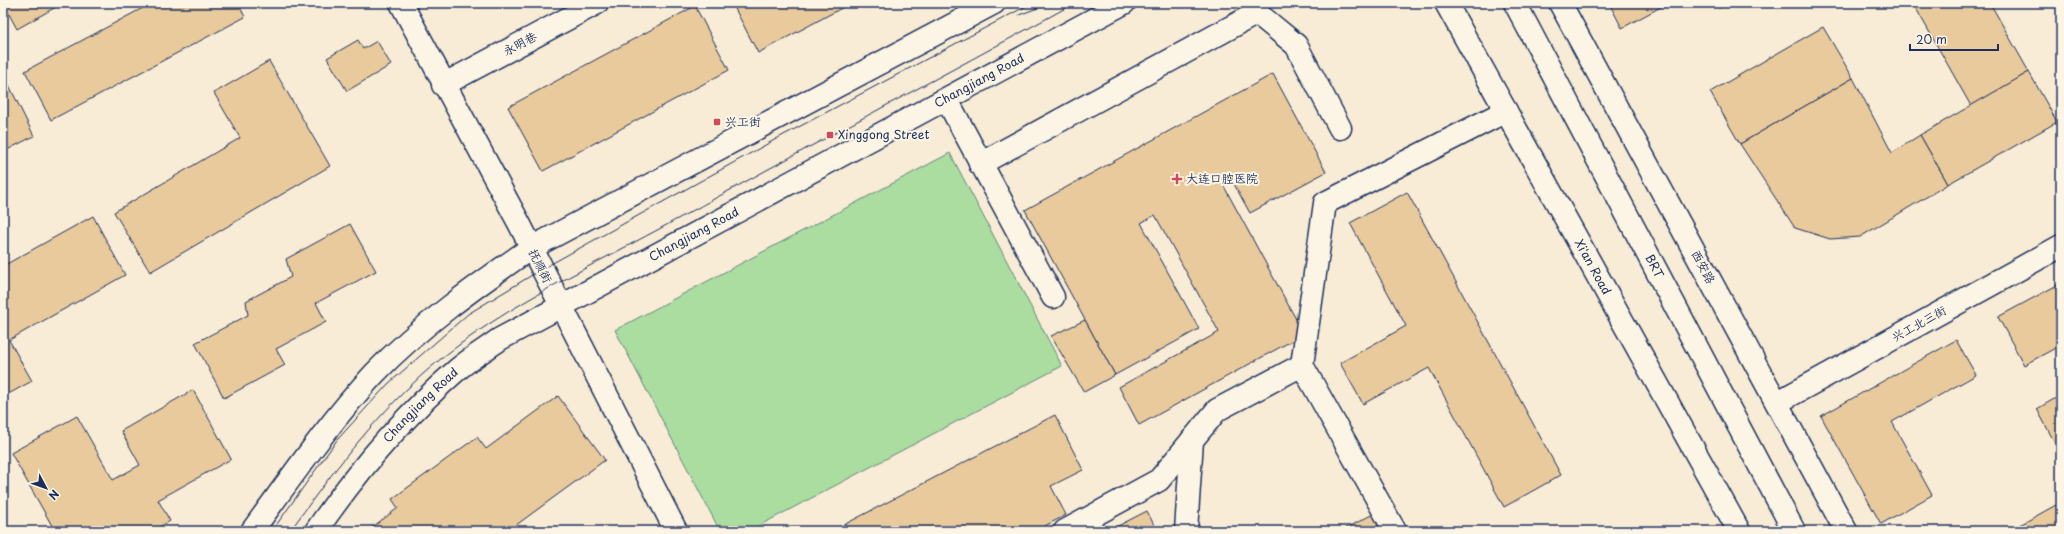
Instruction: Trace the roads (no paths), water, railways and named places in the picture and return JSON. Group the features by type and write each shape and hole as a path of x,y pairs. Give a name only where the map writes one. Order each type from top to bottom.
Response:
{"main road":[{"name":"抚顺街","path":"401,3 443,85 531,248 676,531"},
{"name":"永明巷","path":"443,85 598,3"},
{"path":"252,531 336,420 375,374 417,333 480,283 531,248 994,3"},
{"name":"Changjiang Road","path":"316,531 336,501 387,437 459,368 500,339 947,100 1124,3"},
{"name":"Xi'an Road","path":"1446,3 1739,531"},
{"name":"BRT","path":"1515,3 1794,531"},
{"name":"西安路","path":"1560,3 1778,402 1846,531"},
{"path":"980,164 1257,13 1296,45 1340,128"},
{"path":"947,100 980,164 1053,297"},
{"path":"1396,531 1302,365 1325,203 1506,111"},
{"name":"兴工北三街","path":"1778,402 2061,246"},
{"path":"1065,531 1159,480 1217,410 1302,365"},
{"path":"1186,531 1192,440"}],"tram line":[{"path":"272,531 337,440 388,384 468,314 542,269 778,138 1032,3"},
{"path":"1019,15 1051,3"},
{"path":"290,531 320,489 386,410 423,374 478,331 538,294 1075,3"}],"place":[{"name":"兴工街","path":"717,122"},
{"name":"Xinggong Street","path":"830,135"},
{"name":"大连口腔医院","path":"1177,179"}]}
